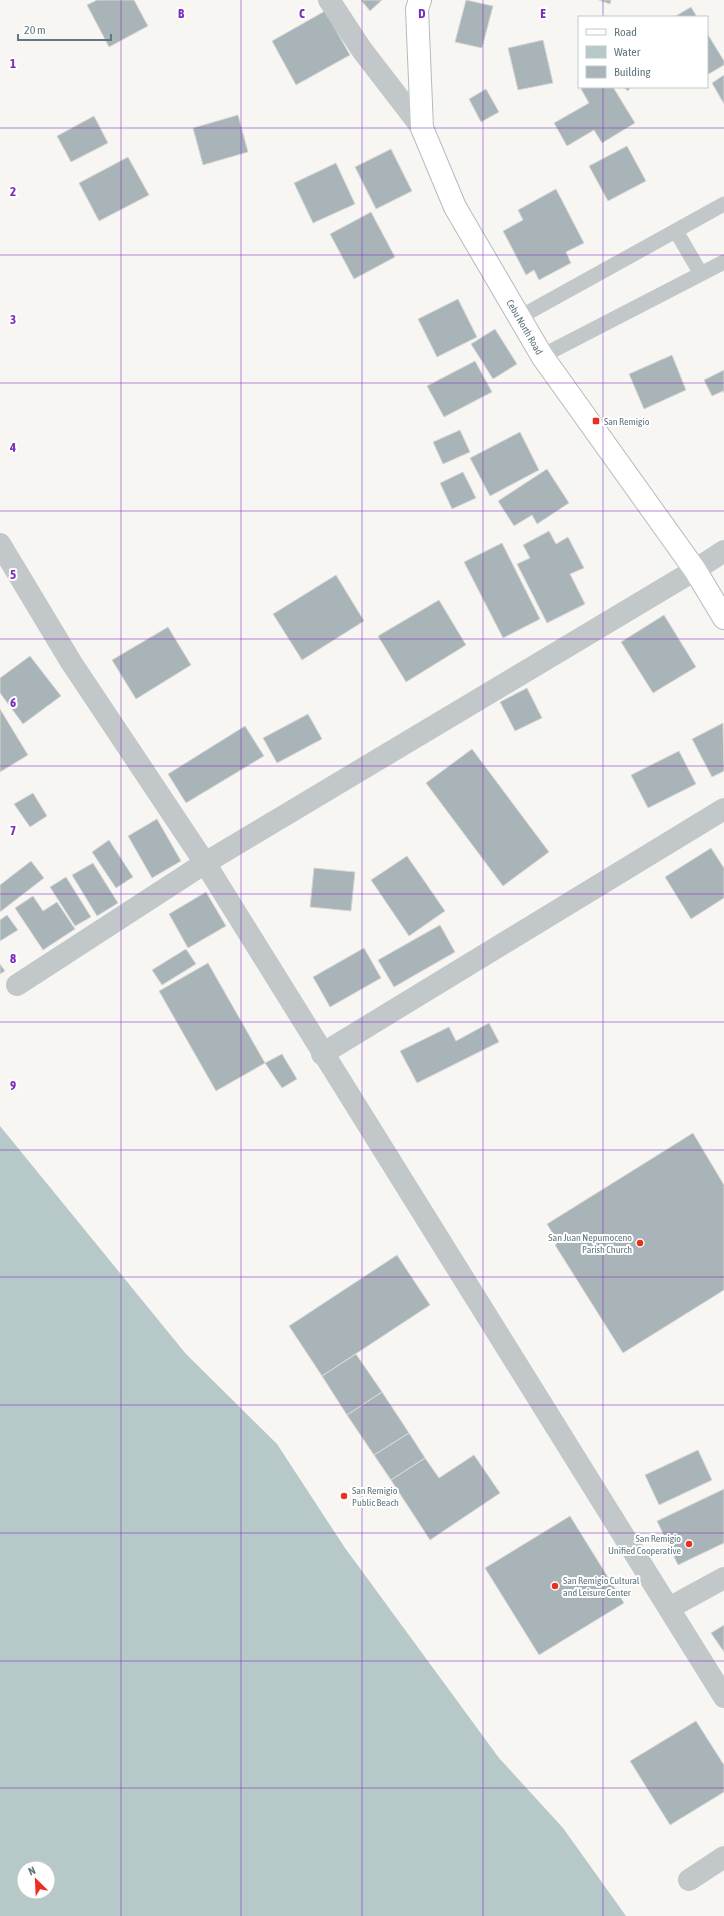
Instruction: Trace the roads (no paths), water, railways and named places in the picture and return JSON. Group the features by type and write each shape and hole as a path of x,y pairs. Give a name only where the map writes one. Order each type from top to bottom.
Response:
{"main road":[{"name":"Cebu North Road","path":"420,0 417,9 422,128 455,208 542,356 695,570 724,618"}],"street":[{"path":"329,0 362,50 422,128"},
{"path":"0,544 71,662 205,863 322,1054 724,1697"},
{"path":"17,985 205,863 695,570 724,551"},
{"path":"322,1054 724,809"},
{"path":"669,1608 724,1578"},
{"path":"689,1880 724,1857"}],"lane":[{"path":"520,317 724,204"},
{"path":"676,231 701,274"},
{"path":"542,356 724,262"}],"water":[{"path":"0,1126 186,1354 277,1444 345,1548 499,1758 563,1828 626,1916 0,1916"}],"place":[{"name":"San Remigio","path":"596,421"},
{"name":"San Juan Nepumoceno Parish Church","path":"640,1243"},
{"name":"San Remigio Public Beach","path":"344,1496"},
{"name":"San Remigio Unified Cooperative","path":"689,1544"},
{"name":"San Remigio Cultural and Leisure Center","path":"555,1586"}]}
